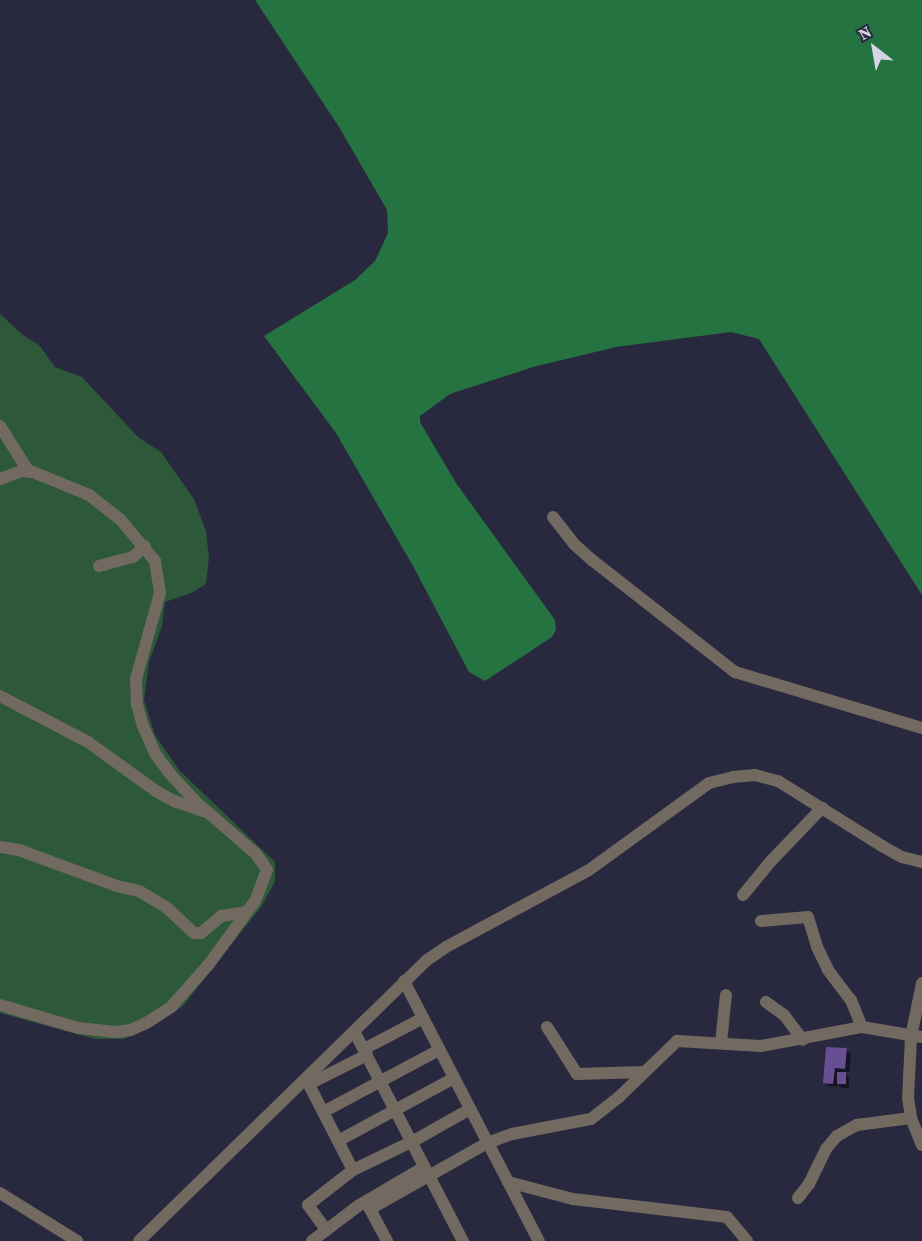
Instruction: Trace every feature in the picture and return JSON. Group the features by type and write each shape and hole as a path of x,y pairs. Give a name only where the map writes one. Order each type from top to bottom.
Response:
{"street":[{"path":"0,426 29,472"},
{"path":"0,479 22,471 29,472 89,495 120,519 145,546 159,572 160,593 136,679 137,704 143,726 156,755 171,775 256,854 267,870 263,883 247,912 187,991 171,1007 130,1030 117,1032 78,1028 0,1005"},
{"path":"553,517 574,544 592,560 735,672 922,728"},
{"path":"99,566 133,557 145,546"},
{"path":"0,696 88,742 165,796 210,813"},
{"path":"139,1241 307,1081 404,981 446,947 589,870 709,783 755,775 778,780 902,857 922,862"},
{"path":"743,895 771,861 822,808"},
{"path":"0,847 19,850 117,886 138,891 166,907 194,933 201,933 222,916 247,912"},
{"path":"761,921 808,917 817,947 828,970 851,1000 862,1027"},
{"path":"404,981 539,1241"},
{"path":"922,983 908,1098 911,1118 922,1145"},
{"path":"721,1043 726,995"},
{"path":"766,1002 784,1015 803,1040"},
{"path":"307,1081 365,1052 423,1018"},
{"path":"546,1027 577,1074 644,1072"},
{"path":"312,1241 358,1206 487,1143 512,1134 591,1119 612,1103 677,1041 761,1046 803,1040 862,1027 917,1037"},
{"path":"354,1031 463,1241"},
{"path":"323,1112 440,1050"},
{"path":"338,1141 454,1078"},
{"path":"307,1081 353,1170"},
{"path":"326,1230 308,1205 353,1170 410,1140 417,1139 470,1109"},
{"path":"798,1198 809,1184 826,1149 837,1136 857,1125 911,1118"},
{"path":"387,1241 370,1209 427,1171"},
{"path":"508,1182 573,1199 727,1217 747,1241"},
{"path":"0,1193 70,1239"}],"green space":[{"path":"255,0 922,0 922,595 759,339 731,332 616,347 533,367 450,394 420,416 420,422 456,483 555,620 556,630 552,637 485,681 469,672 413,566 336,433 264,336 355,280 375,261 388,233 387,210 339,127"},
{"path":"0,314 23,335 39,345 55,367 82,377 138,437 161,452 194,499 206,531 209,558 206,584 191,593 165,602 162,626 149,662 144,700 155,735 179,770 275,862 275,882 261,907 183,1006 152,1027 124,1039 95,1039 0,1013"}],"building":[{"path":"826,1047 847,1048 845,1069 835,1068 833,1084 823,1083"},
{"path":"837,1072 846,1072 846,1084 837,1084"}]}
